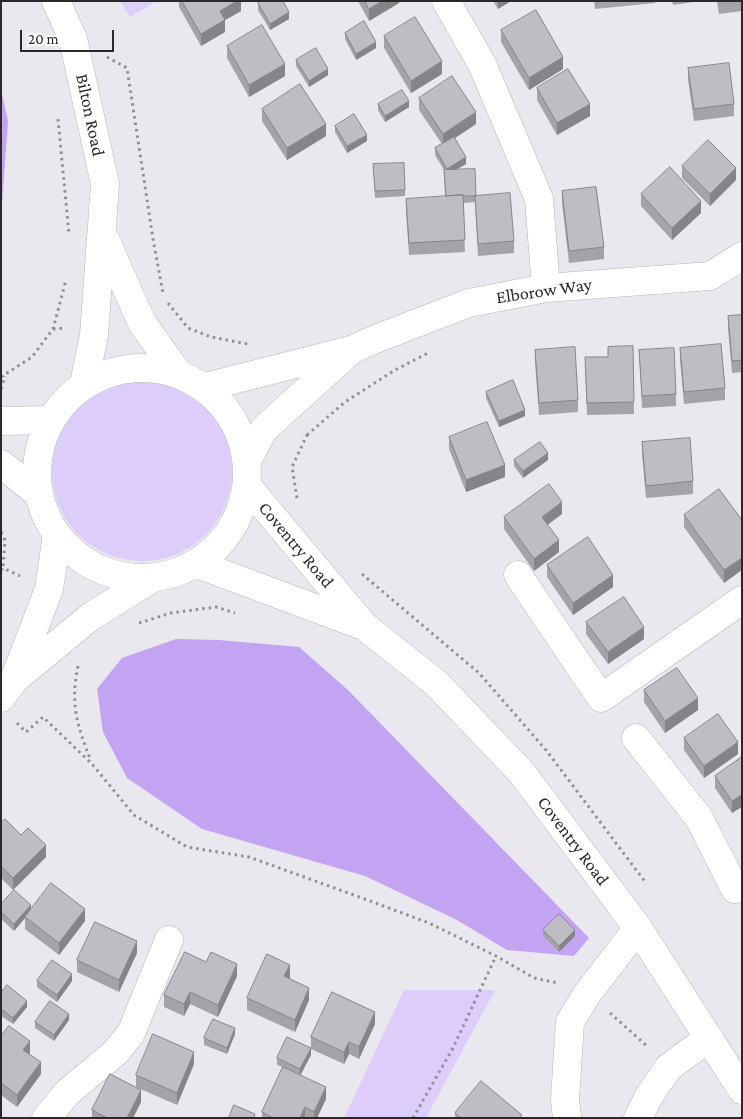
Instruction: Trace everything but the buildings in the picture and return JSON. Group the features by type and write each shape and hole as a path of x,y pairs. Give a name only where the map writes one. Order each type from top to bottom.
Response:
{"main road":[{"name":"Bilton Road","path":"56,1 73,39 92,116 105,184 94,335 84,384"},
{"path":"446,1 482,64 540,199 546,288"},
{"name":"Bilton Road","path":"102,233 142,322 177,372"},
{"name":"Elborow Way","path":"205,387 351,350 469,303 546,288 710,276 742,256"},
{"name":"Elborow Way","path":"248,459 264,429 351,350"},
{"path":"146,367 177,372 205,387 227,409 241,432 248,459 248,487 239,517 226,537 221,544 197,564 175,574 151,579 115,576 83,560 57,535 46,516 39,494 36,469 41,444 50,420 65,400 84,384 114,370 146,367"},
{"path":"1,420 50,420"},
{"path":"1,464 39,494"},
{"name":"Coventry Road","path":"248,487 364,626 436,683 522,773 638,928 742,1090"},
{"path":"10,699 49,588 57,535"},
{"name":"Coventry Road","path":"197,564 364,626"},
{"path":"518,575 601,698 742,600"},
{"path":"10,699 90,617 151,579"},
{"path":"636,738 699,818 738,888"},
{"path":"567,1118 565,1099 570,1022 587,994 638,928"},
{"path":"46,1118 68,1092 116,1052 131,1034 169,940"},
{"path":"638,1118 649,1096 669,1067 709,1038"}],"path":[{"path":"73,39 127,68 164,299 188,328 211,336 250,344 256,374"},
{"path":"57,116 70,240"},
{"path":"1,389 3,376 32,358 53,330 67,276"},
{"path":"301,507 297,500 292,467 307,435 345,402 395,370 432,351"},
{"path":"282,413 307,435"},
{"path":"1,532 5,540 2,568"},
{"path":"358,570 479,673 546,750 646,883"},
{"path":"10,699 26,732 43,717 92,764 134,815 187,847 249,857 430,923 496,956 534,978 577,986 629,1029 669,1067"},
{"path":"413,1118 453,1048 496,956"}],"shaded area":[{"path":"120,1 157,1 130,17"},
{"path":"1,89 8,121 1,219"},
{"path":"133,381 151,381 185,391 206,407 222,428 230,453 232,471 230,489 222,514 206,535 185,551 177,554 151,561 133,561 99,551 72,528 62,514 56,497 52,480 52,462 62,428 85,401 99,391 116,385"},
{"path":"176,639 219,640 299,647 348,690 589,938 574,956 507,950 457,920 365,876 202,829 127,778 103,732 97,689 122,658"},
{"path":"404,990 495,990 426,1118 344,1118"}]}
